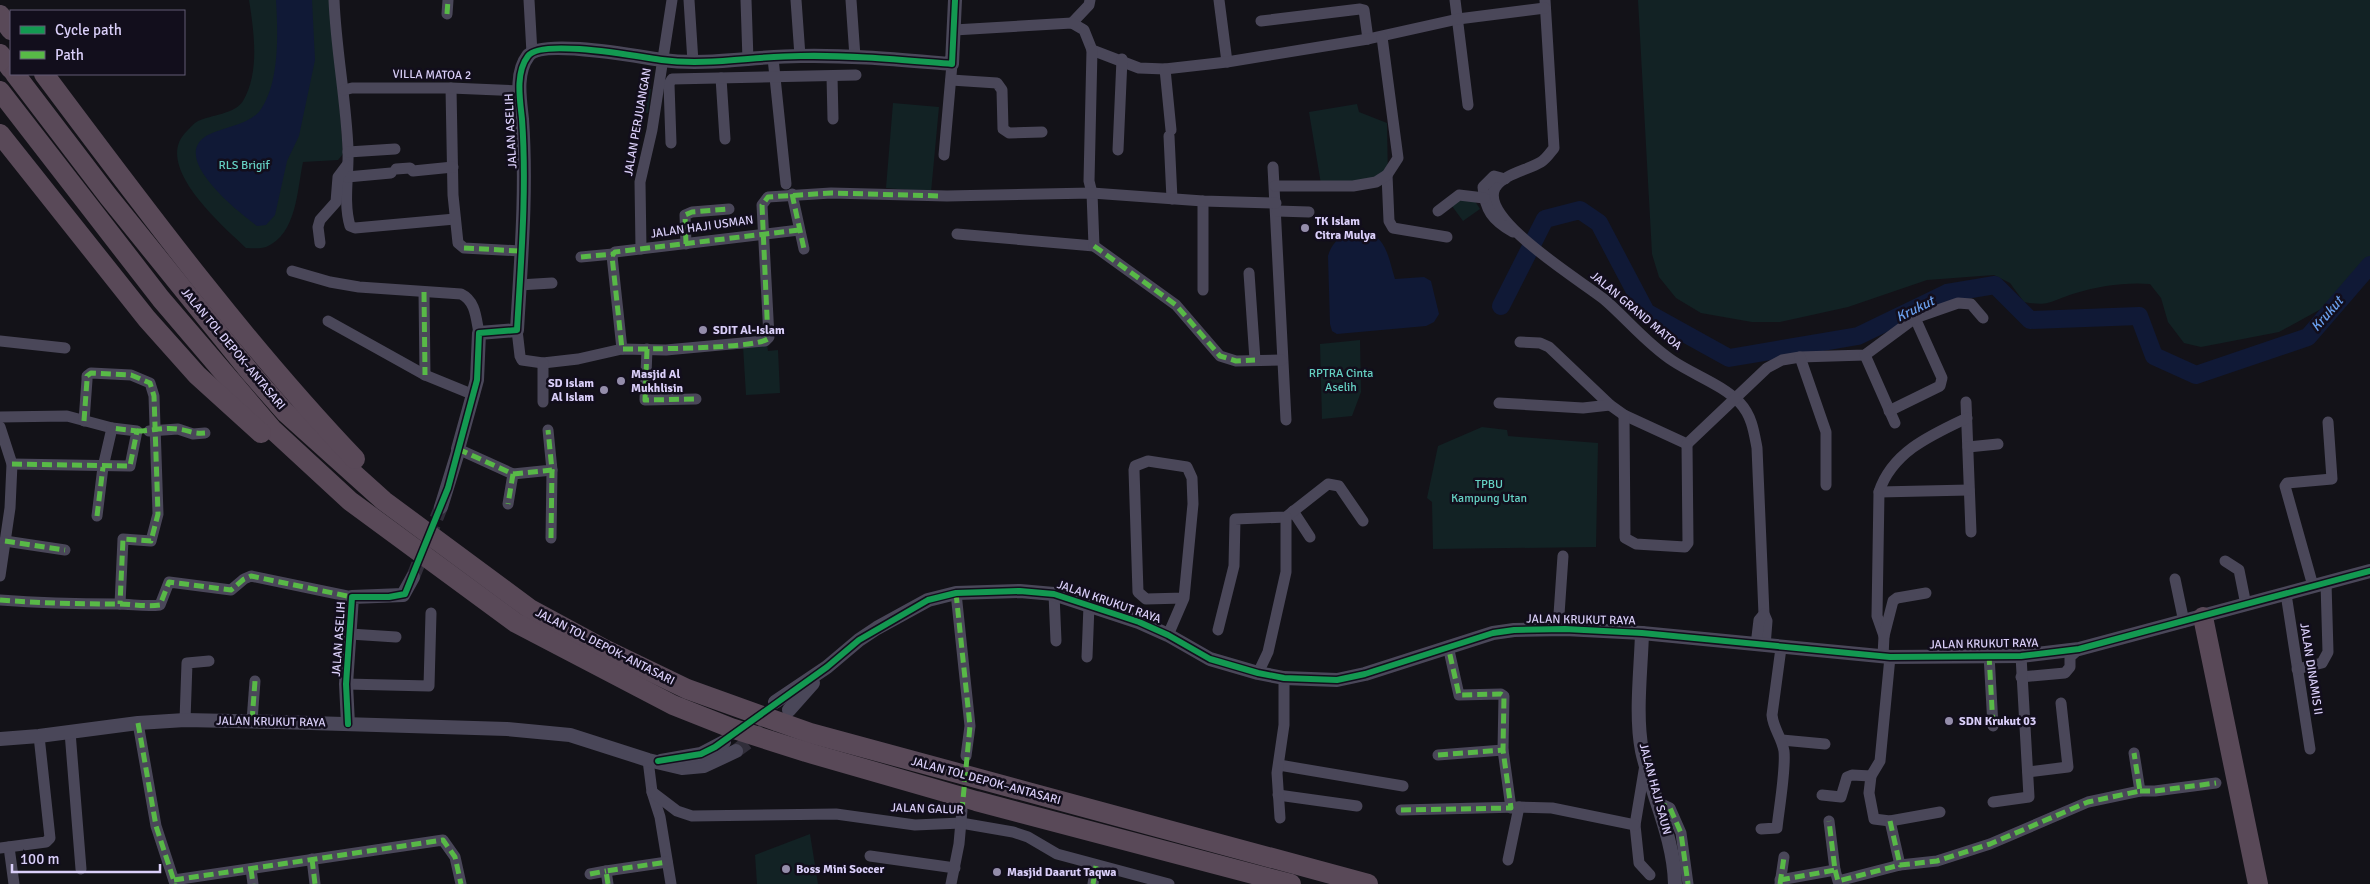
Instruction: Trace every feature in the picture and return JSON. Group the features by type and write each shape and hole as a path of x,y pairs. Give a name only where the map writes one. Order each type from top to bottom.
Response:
{"highway":[{"path":"0,15 10,29"},
{"path":"0,54 10,68"},
{"name":"JALAN TOL DEPOK–ANTASARI","path":"16,75 108,196 250,372 285,412 384,501 530,609 604,649 687,689 810,733 1368,884"},
{"path":"45,75 156,223 297,397 363,467 384,501"},
{"name":"JALAN TOL DEPOK–ANTASARI","path":"0,91 161,299 272,428 350,501 516,623 673,705 731,728 806,752 976,801 1291,884"},
{"path":"0,134 147,319 197,375 285,454 350,501"},
{"path":"2190,618 2246,884"},
{"path":"2190,618 2258,884"},
{"path":"1206,861 1260,884"}],"street":[{"path":"334,0 344,90 348,152 348,223 351,228 455,219"},
{"path":"447,14 448,0"},
{"path":"529,0 532,52 590,50 662,60 692,62 800,56 855,57 952,64"},
{"name":"JALAN PERJUANGAN","path":"641,249 639,195 672,0"},
{"path":"689,0 692,62"},
{"path":"746,0 748,60"},
{"path":"796,0 800,56"},
{"path":"851,0 855,57"},
{"path":"944,155 951,80 955,0"},
{"path":"1072,23 1089,5 1090,0"},
{"path":"1219,0 1227,62"},
{"path":"1455,0 1468,105"},
{"path":"1092,50 1139,68 1164,69 1227,62 1382,37 1385,34 1458,19 1545,4 1554,148 1542,161 1505,179 1494,176 1483,187 1485,205 1499,224 1518,235"},
{"path":"1261,21 1360,9 1364,10 1366,16 1368,39"},
{"path":"954,30 1072,23 1084,30 1092,50 1089,181 1092,193 1094,246"},
{"path":"1275,186 1353,186 1376,182 1387,175 1398,158 1382,37"},
{"name":"JALAN ASELIH","path":"517,330 525,171 520,91 522,71 528,56 532,52"},
{"path":"772,58 789,191 804,249"},
{"path":"1118,150 1122,60"},
{"path":"1164,69 1170,133 1172,199"},
{"path":"671,143 669,84 672,79 856,75"},
{"path":"832,76 833,119"},
{"path":"721,78 725,139"},
{"path":"951,80 997,83 1002,90 1004,129 1009,133 1042,132"},
{"name":"VILLA MATOA 2","path":"344,90 352,88 451,88 520,91"},
{"path":"451,88 456,240 464,248 520,251"},
{"path":"348,152 396,149"},
{"path":"1273,166 1286,420"},
{"path":"320,243 318,227 320,220 336,202 338,177 347,171 394,171 410,168 413,171 453,168"},
{"path":"1387,175 1389,221 1393,228 1447,237"},
{"name":"JALAN GRAND MATOA","path":"1505,179 1495,188 1494,199 1500,212 1518,235 1604,298 1659,351 1734,398 1748,413 1754,428 1758,448 1764,614 1767,621 1761,645"},
{"path":"479,333 517,330 522,360 543,362 578,359 622,349 647,350 738,344 768,339 762,205 768,197 789,191 947,196 1092,193 1276,207 1309,212"},
{"path":"1438,211 1459,195 1484,198"},
{"path":"1203,201 1203,290"},
{"path":"686,244 685,215 692,212 729,209"},
{"name":"JALAN HAJI USMAN","path":"581,257 612,255 615,252 798,230"},
{"path":"958,234 1094,246 1176,306 1220,356 1236,361 1282,360"},
{"path":"612,255 622,349"},
{"path":"292,271 340,284 461,294 468,297 475,313 479,333 478,366 474,395 448,488 440,507"},
{"path":"1249,273 1255,360"},
{"path":"519,285 552,283"},
{"path":"424,292 425,375"},
{"path":"1624,415 1625,538 1636,544 1685,547 1688,543 1687,444 1734,398 1774,363 1800,357 1865,355 1915,318 1966,302 1976,308 1983,318"},
{"path":"1889,411 1940,386 1942,378 1915,318"},
{"path":"328,321 425,375 474,395"},
{"path":"0,341 65,348"},
{"path":"1520,342 1549,347 1610,405 1624,415 1687,444"},
{"path":"647,350 645,400 696,399"},
{"path":"1865,355 1895,423"},
{"path":"1800,357 1824,419 1826,432 1826,484"},
{"path":"543,362 543,402"},
{"path":"84,421 87,376 91,373 131,375 150,383 154,396 158,514 151,541 123,539 120,604"},
{"path":"1966,402 1971,532"},
{"path":"1499,403 1583,408 1610,405"},
{"path":"0,417 67,416 112,428 154,431 178,429 193,434 205,433"},
{"path":"1940,812 1890,821 1874,819 1869,793 1871,776 1880,761 1887,657 1884,636 1876,616 1879,492 1884,477 1903,454 1930,435 1967,418"},
{"path":"2296,668 2322,663 2328,652 2316,582 2304,560 2285,486 2287,483 2332,479 2328,422"},
{"path":"0,427 12,464 10,508 0,576"},
{"path":"97,516 103,467 112,428"},
{"path":"12,464 130,466 137,430"},
{"path":"548,430 552,470 551,538"},
{"path":"1968,448 1998,444"},
{"path":"458,450 513,474 552,470"},
{"path":"1168,635 1184,598 1193,504 1192,478 1188,467 1148,461 1135,466 1134,470 1138,592 1146,599 1184,598"},
{"path":"508,504 513,474"},
{"path":"1218,630 1234,566 1235,519 1290,514 1328,484 1339,486 1363,521"},
{"path":"1879,492 1969,490"},
{"path":"1290,514 1310,536"},
{"path":"1258,673 1268,652 1286,572 1290,514"},
{"path":"5,541 65,550"},
{"path":"1558,629 1563,556"},
{"path":"2225,561 2238,570 2246,604"},
{"name":"JALAN KRUKUT RAYA","path":"775,702 827,667 858,640 877,628 928,600 956,593 1020,591 1054,594 1140,622 1168,635 1210,659 1258,673 1284,678 1337,680 1365,674 1448,646 1514,630 1558,629 1642,633 1887,657 2021,656 2079,648 2286,594 2316,582 2370,571"},
{"path":"0,600 48,604 120,604 144,607 160,605 169,582 231,590 244,579 251,576 352,597"},
{"name":"JALAN ASELIH","path":"348,724 346,684 352,597 403,595 413,577"},
{"path":"2175,579 2190,618"},
{"path":"956,593 970,726 966,756"},
{"path":"1884,636 1893,601 1897,598 1926,593"},
{"path":"1054,594 1056,641"},
{"name":"JALAN DINAMIS II","path":"2286,594 2310,749"},
{"path":"1087,657 1089,605"},
{"path":"346,684 429,686 431,613"},
{"name":"JALAN HAJI SAUN","path":"1642,633 1640,730 1646,762 1669,844 1675,884"},
{"path":"350,634 396,637"},
{"path":"1448,646 1459,695 1502,694 1504,696 1503,750 1515,808 1508,860"},
{"path":"1761,829 1777,828 1784,753 1782,740 1773,722 1772,715 1781,648"},
{"path":"2021,677 2065,673 2070,667 2070,657 2079,648"},
{"path":"1989,655 1993,726"},
{"path":"1993,802 2029,797 2021,656"},
{"path":"185,720 187,663 209,661"},
{"name":"JALAN KRUKUT RAYA","path":"789,710 827,667"},
{"path":"1280,818 1278,765 1284,725 1284,678"},
{"path":"252,722 255,681"},
{"path":"2028,772 2067,768 2060,703"},
{"name":"JALAN KRUKUT RAYA","path":"0,739 40,736 138,723 185,720 507,729 570,735 682,768 704,766 719,761 736,751"},
{"path":"138,723 156,826 175,882 250,868 443,840 455,857 461,884"},
{"path":"70,732 81,869"},
{"path":"14,884 4,847 46,842 50,838 40,736"},
{"path":"1782,740 1825,744"},
{"name":"JALAN KRUKUT RAYA","path":"653,761 700,754 724,742"},
{"path":"1438,755 1503,750"},
{"path":"2134,752 2140,791"},
{"path":"653,761 652,792 660,817 671,884"},
{"path":"1646,762 1635,825 1639,863 1650,875"},
{"path":"1278,765 1403,786"},
{"path":"1822,795 1842,797 1847,777 1852,775 1871,776"},
{"path":"1829,822 1838,881 1900,866 1937,861 1990,844 2088,802 2140,791 2154,792 2216,783"},
{"name":"JALAN GALUR","path":"652,792 677,810 692,816 836,814 915,825 961,823 1013,832 1028,837 1057,854 1164,884"},
{"path":"1278,795 1357,806"},
{"path":"1657,802 1670,808 1681,833 1688,884"},
{"path":"1402,810 1552,808 1635,825"},
{"path":"951,884 955,868 962,810"},
{"path":"1890,821 1900,866"},
{"path":"870,856 955,868"},
{"path":"1784,857 1780,882 1835,870"},
{"path":"312,859 315,884"},
{"path":"590,874 667,862"},
{"path":"1093,884 1096,866"},
{"path":"250,868 252,884"},
{"path":"606,871 608,884"}],"green space":[{"name":"RLS Brigif","path":"249,0 332,0 343,154 338,160 303,162 297,198 290,222 276,241 266,247 259,248 246,248 208,210 194,194 184,177 178,161 178,145 187,131 198,121 234,109 243,101 248,90 254,65 253,25"},
{"path":"1638,0 2370,0 2370,259 2321,309 2279,332 2201,347 2184,343 2168,322 2161,298 2150,284 2122,284 2094,288 2040,304 2024,302 2010,283 1994,275 1927,280 1848,307 1780,322 1752,322 1701,313 1676,298 1659,277 1652,254"},
{"path":"639,88 651,89 648,113 636,111"},
{"path":"893,103 939,107 931,192 886,188"},
{"path":"1357,104 1359,112 1387,123 1388,181 1321,184 1309,112"},
{"path":"1470,193 1480,209 1463,221 1452,206"},
{"name":"RPTRA Cinta Aselih","path":"1360,340 1361,392 1352,416 1322,419 1320,344"},
{"path":"767,344 768,351 778,350 780,393 746,395 743,346"},
{"name":"TPBU Kampung Utan","path":"1482,427 1507,430 1508,436 1598,443 1596,547 1433,549 1432,502 1427,498 1438,446"},
{"name":"Boss Mini Soccer","path":"810,834 818,884 757,884 755,855"}],"water":[{"path":"276,0 312,0 315,60 299,136 287,161 275,215 266,225 257,226 236,209 210,183 200,169 196,155 198,143 210,134 248,120 259,112 266,101 271,88 276,58"},
{"path":"1364,232 1372,234 1382,243 1389,257 1395,279 1424,277 1431,281 1439,314 1434,322 1426,326 1337,334 1332,331 1330,324 1328,256 1337,240"}],"waterway":[{"name":"Krukut","path":"1501,306 1545,219 1580,210 1599,223 1646,312 1729,358 1858,336 1947,293 1995,285 2030,320 2139,316 2154,356 2196,375 2308,337 2370,265"}],"tunnel":[{"path":"413,577 441,507"},
{"path":"736,751 781,717"}],"marked path":[{"path":"447,14 448,0"},
{"path":"799,230 615,252 612,256 622,349 721,347 742,345 768,339 762,205 768,197 831,193 942,196"},
{"path":"792,194 804,249"},
{"path":"686,244 685,215 692,212 729,209"},
{"path":"1094,246 1176,305 1220,356 1236,361 1255,360"},
{"path":"464,248 520,251"},
{"path":"581,257 613,254"},
{"path":"424,292 425,375"},
{"path":"647,349 645,400 696,399"},
{"path":"84,421 87,376 91,373 131,375 150,383 154,396 158,514 151,541 123,539 120,604"},
{"path":"12,464 130,466 137,431 112,428"},
{"path":"137,431 181,429 205,433"},
{"path":"513,474 552,470 548,430"},
{"path":"458,449 513,474 508,504"},
{"path":"97,516 103,467"},
{"path":"551,538 552,470"},
{"path":"5,541 65,550"},
{"path":"0,600 154,606 160,605 169,582 231,590 244,579 251,576 352,597"},
{"path":"956,593 970,726 962,810"},
{"path":"1401,810 1511,808 1503,750 1504,696 1501,694 1459,695 1448,646"},
{"path":"1989,655 1993,726"},
{"path":"252,721 255,681"},
{"path":"138,723 156,826 175,884"},
{"path":"1438,755 1503,750"},
{"path":"1890,821 1900,865 1937,861 1990,844 2088,802 2140,791 2134,753"},
{"path":"2140,791 2155,791 2216,783"},
{"path":"1657,802 1670,808 1681,833 1688,884"},
{"path":"1780,880 1835,870 1829,821"},
{"path":"174,880 443,840 455,857 461,884"},
{"path":"1780,884 1784,857"},
{"path":"312,859 315,884"},
{"path":"608,884 606,871 667,862"},
{"path":"1835,870 1838,881 1900,865"},
{"path":"1093,884 1096,866"},
{"path":"251,869 253,884"},
{"path":"590,874 606,871"}],"cycle path":[{"path":"348,724 346,684 352,597 389,597 405,594 448,488 477,380 479,333 517,330 524,198 522,119 519,87 521,70 528,56 537,51 570,49 592,50 679,62 784,56 820,56 952,64 955,0"},
{"path":"658,761 701,754 715,747 827,667 859,640 928,600 956,593 1020,591 1054,594 1139,622 1168,635 1210,659 1258,673 1284,678 1337,680 1365,674 1493,633 1514,630 1565,629 1642,633 1890,657 2021,656 2079,649 2370,571"}],"place":[{"name":"TK Islam Citra Mulya","path":"1305,228"},
{"name":"SDIT Al-Islam","path":"703,330"},
{"name":"Masjid Al Mukhlisin","path":"621,381"},
{"name":"SD Islam Al Islam","path":"604,390"},
{"name":"SDN Krukut 03","path":"1949,721"},
{"name":"Boss Mini Soccer","path":"786,869"},
{"name":"Masjid Daarut Taqwa","path":"997,872"}]}
